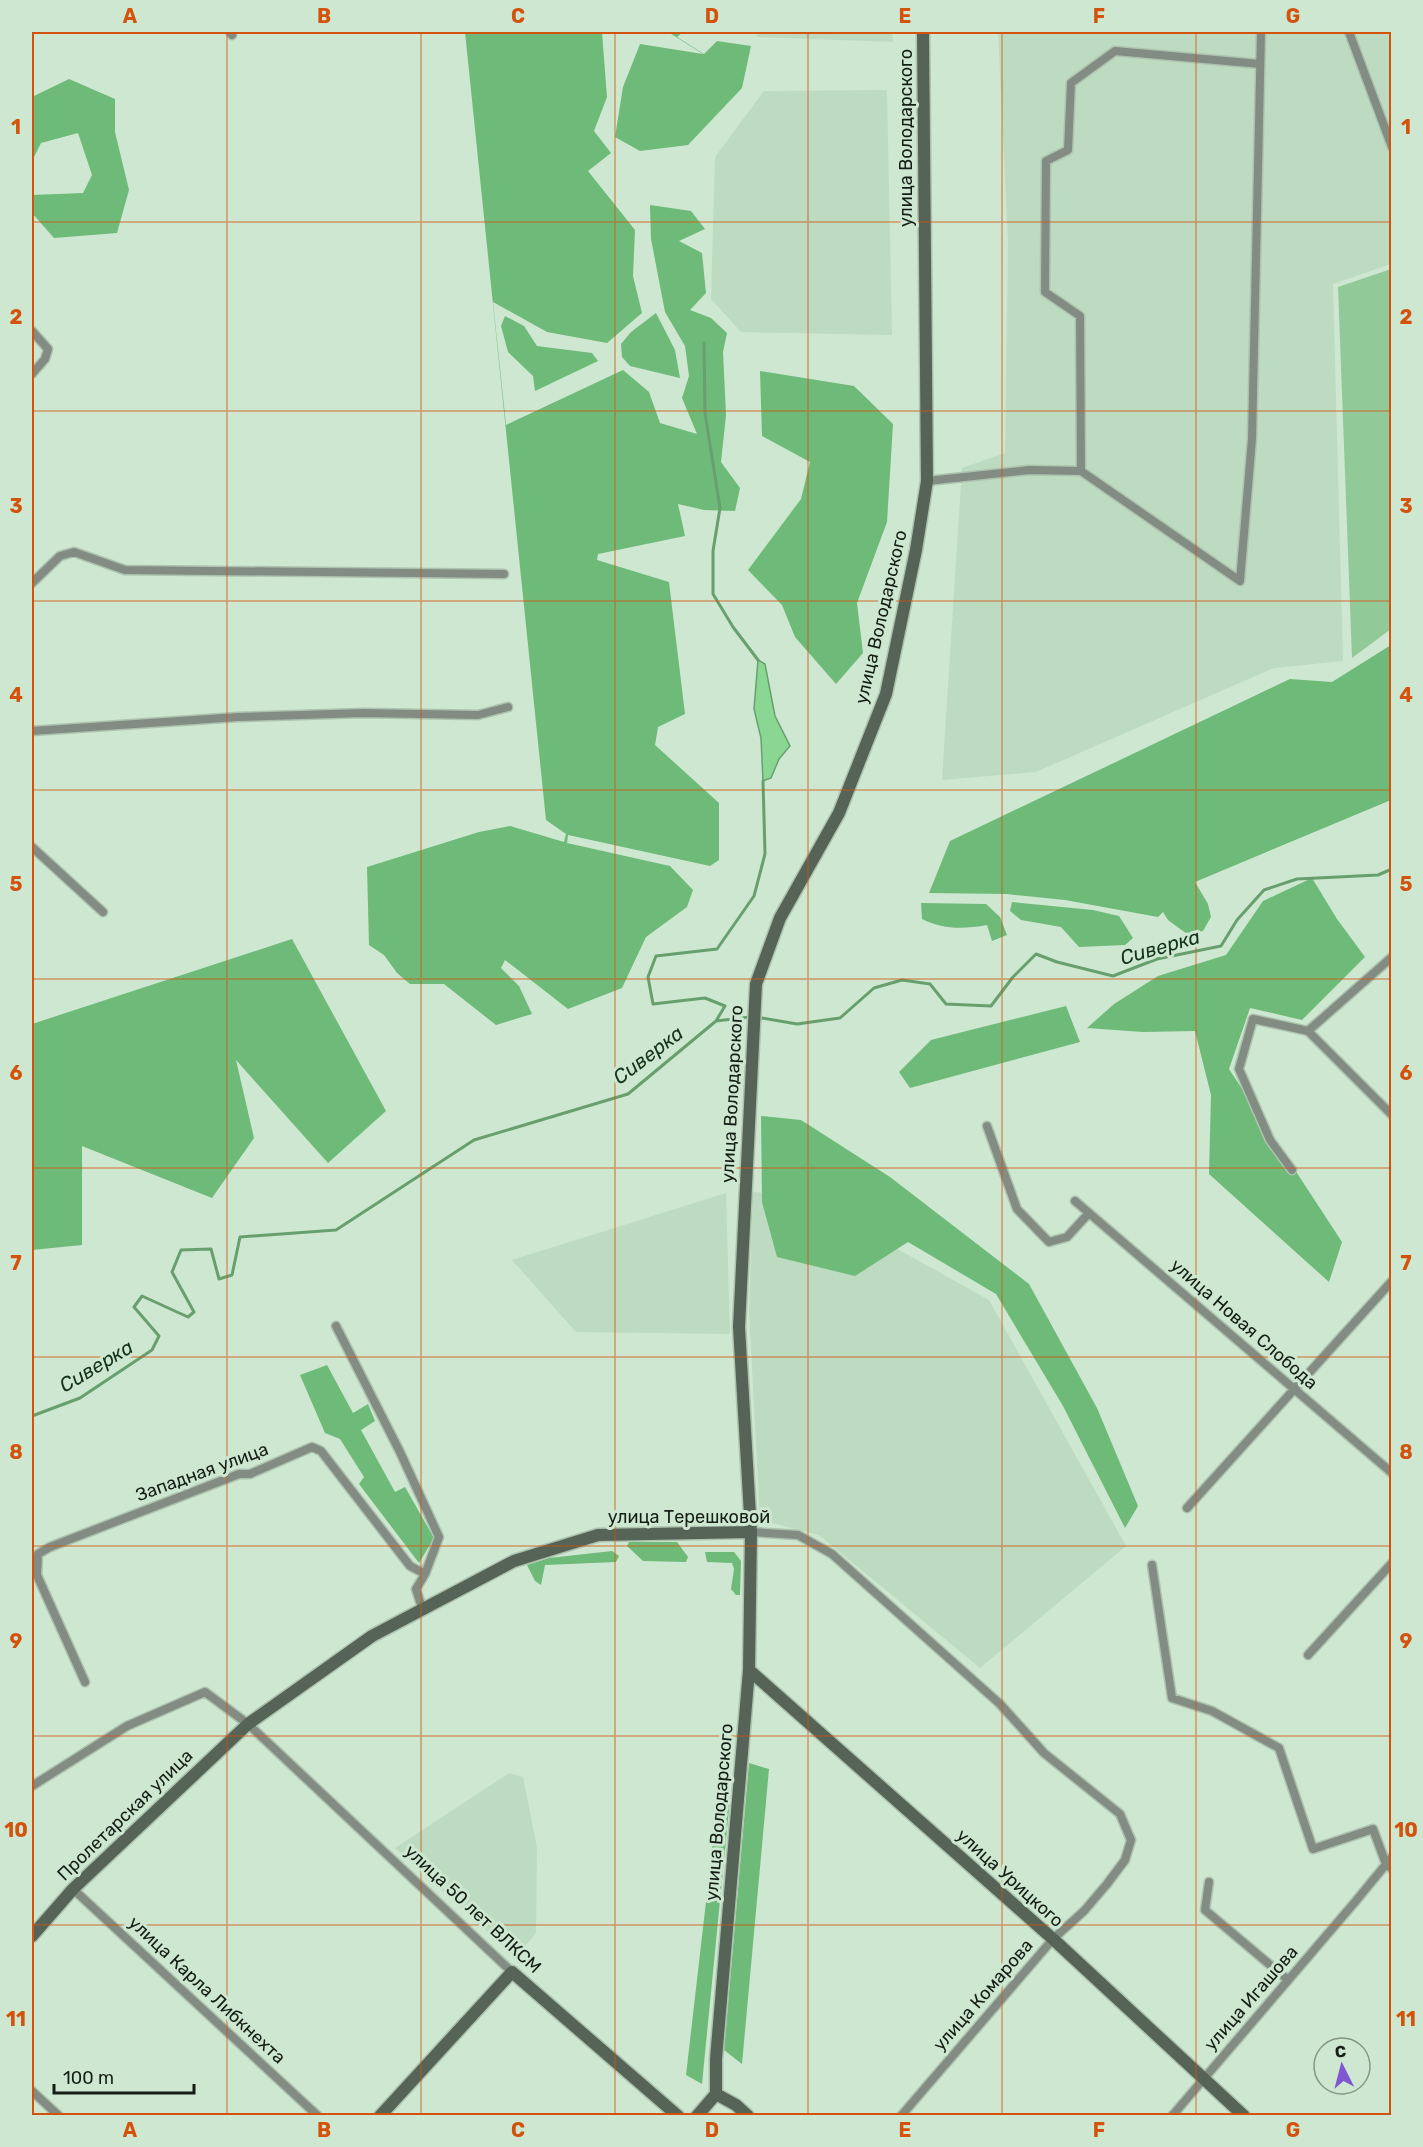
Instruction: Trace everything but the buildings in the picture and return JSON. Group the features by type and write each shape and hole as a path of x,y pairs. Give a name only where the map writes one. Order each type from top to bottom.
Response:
{"main road":[{"name":"улица Володарского","path":"716,2094 716,2059 748,1670 751,1532 739,1327 756,984 780,918 839,813 886,694 916,550 927,482 923,32"},
{"name":"улица Терешковой","path":"248,1724 372,1636 514,1561 598,1535 751,1532"},
{"name":"улица Урицкого","path":"748,1670 1053,1939 1244,2115"},
{"name":"Пролетарская улица","path":"32,1936 73,1889 248,1724"},
{"path":"380,2115 512,1972"},
{"name":"улица 50 лет ВЛКСМ","path":"512,1972 678,2115"},
{"path":"697,2115 716,2094 748,2115"}],"street":[{"path":"927,482 1029,470 1081,471 1240,580 1252,439 1261,32"},
{"path":"1348,32 1392,147"},
{"path":"1081,471 1080,315 1045,292 1046,161 1068,150 1071,83 1115,51 1260,64"},
{"path":"32,331 48,348 45,359 32,374"},
{"path":"32,583 60,556 74,552 125,570 504,574"},
{"path":"32,731 261,716 363,712 478,715 508,707"},
{"path":"32,847 103,912"},
{"path":"1308,1031 1392,957"},
{"path":"1292,1170 1270,1140 1239,1069 1253,1020 1308,1031 1390,1110"},
{"path":"987,1126 1017,1209 1049,1242 1067,1237 1089,1213"},
{"name":"улица Новая Слобода","path":"1075,1202 1392,1473"},
{"path":"1187,1508 1392,1281"},
{"path":"336,1326 400,1452 439,1537 416,1589 422,1608"},
{"name":"Западная улица","path":"85,1682 37,1575 38,1554 50,1547 239,1474 250,1474 312,1447 321,1451 410,1566 424,1574"},
{"name":"улица Терешковой","path":"751,1532 798,1535 832,1554 1000,1704 1044,1753 1120,1814 1131,1840"},
{"path":"1308,1655 1392,1563"},
{"path":"1152,1565 1172,1698 1212,1711 1279,1748 1313,1849 1373,1829 1390,1863"},
{"path":"32,1786 127,1726 205,1692 248,1724"},
{"name":"улица 50 лет ВЛКСМ","path":"248,1724 512,1972"},
{"name":"улица Комарова","path":"901,2115 1053,1939 1084,1911 1107,1884 1125,1860 1131,1840"},
{"name":"улица Игашова","path":"1172,2115 1390,1863"},
{"path":"1209,1882 1205,1910 1288,1980"},
{"name":"улица Карла Либкнехта","path":"73,1889 318,2115"},
{"path":"32,2091 59,2115"}],"shaded area":[{"path":"465,32 602,32 607,97 594,131 611,153 588,171 635,230 633,276 642,313 607,343 547,332 493,302 506,425 623,370 649,392 660,423 697,434 682,398 689,376 685,346 665,312 651,239 650,205 691,211 705,229 679,241 702,253 706,293 690,310 711,318 727,333 723,352 726,415 721,462 740,488 735,511 704,510 678,504 685,536 598,554 597,560 669,582 685,714 658,727 655,745 719,803 719,860 710,866 568,835 567,843 670,866 693,890 687,907 646,937 622,988 568,1009 505,960 501,968 519,986 532,1014 496,1025 444,984 410,984 397,973 384,955 369,945 367,867 479,832 510,826 564,842 566,834 546,820"},
{"path":"668,32 683,32 677,37 704,54 717,41 751,46 742,88 688,145 640,151 615,137 623,87 640,44 703,54"},
{"path":"757,32 892,32 893,42 757,37"},
{"path":"998,32 1391,32 1391,264 1333,284 1343,661 1274,668 1036,772 942,780 962,468 1005,453 1008,241"},
{"path":"69,79 115,99 115,132 129,190 117,233 54,238 32,213 32,195 83,193 92,175 78,133 41,143 32,161 32,97"},
{"path":"887,90 892,335 741,332 711,299 715,157 764,91"},
{"path":"1391,269 1391,629 1352,658 1338,287"},
{"path":"656,313 675,350 680,378 630,366 622,357 621,344 631,332"},
{"path":"505,316 524,326 537,346 592,353 598,361 535,391 533,376 508,352 501,326"},
{"path":"760,371 854,386 893,424 887,522 857,603 863,653 836,684 795,637 782,605 748,570 801,499 810,462 762,436"},
{"path":"1391,645 1391,800 1195,882 1208,904 1211,917 1203,931 1187,934 1168,920 1163,912 1158,917 1065,900 1006,894 929,893 950,841 1290,679 1332,682"},
{"path":"758,660 765,664 775,716 790,746 779,759 771,778 763,781 761,738 754,709"},
{"path":"1312,878 1337,919 1365,957 1302,1020 1250,1008 1229,1069 1342,1242 1329,1282 1209,1174 1211,1095 1195,1031 1143,1032 1087,1028 1114,1004 1158,976 1226,955 1263,901"},
{"path":"1012,902 1093,910 1119,916 1133,938 1125,945 1079,947 1061,927 1021,920 1010,911"},
{"path":"921,903 986,904 1000,917 1007,935 992,941 987,925 954,928 930,923 922,919"},
{"path":"292,939 386,1111 328,1163 236,1060 254,1138 212,1198 82,1146 82,1245 32,1250 32,1024"},
{"path":"1066,1006 1080,1042 910,1088 899,1072 931,1040"},
{"path":"761,1116 801,1120 890,1177 1029,1284 1097,1408 1138,1506 1125,1528 1063,1406 996,1294 908,1242 855,1276 777,1257 762,1202"},
{"path":"753,1192 804,1197 989,1300 1126,1546 980,1668 819,1535 760,1520 749,1311"},
{"path":"726,1193 730,1334 576,1332 512,1260"},
{"path":"327,1365 353,1413 368,1404 375,1421 361,1430 395,1492 405,1487 434,1538 419,1563 359,1484 364,1477 340,1439 325,1433 300,1375"},
{"path":"629,1542 677,1542 688,1557 686,1562 643,1561 627,1546"},
{"path":"612,1551 619,1556 616,1562 545,1565 541,1585 535,1581 527,1565 549,1558"},
{"path":"705,1552 734,1552 741,1561 740,1595 736,1595 731,1589 734,1569 732,1563 707,1562"},
{"path":"749,1763 769,1769 742,2064 724,2050"},
{"path":"509,1773 523,1777 537,1848 536,1933 517,1955 508,1950 395,1848"},
{"path":"718,1798 730,1799 702,2084 686,2075"}],"waterway":[{"path":"704,343 705,413 720,508 713,551 713,594 733,627 758,660"},
{"path":"716,1021 725,1006 705,998 653,1004 648,977 656,956 717,949 754,896 765,854 763,781"},
{"name":"Сиверка","path":"756,1017 797,1024 840,1018 874,988 902,980 930,984 946,1004 991,1006 1013,977 1036,954 1057,962 1113,976 1157,959 1221,946 1237,920 1264,890 1297,879 1378,875 1392,869"},
{"name":"Сиверка","path":"32,1416 80,1398 152,1350 159,1336 134,1307 142,1296 188,1317 194,1312 172,1272 181,1250 211,1249 219,1279 232,1275 240,1237 336,1230 474,1140 628,1094 716,1021 750,1017"}]}
